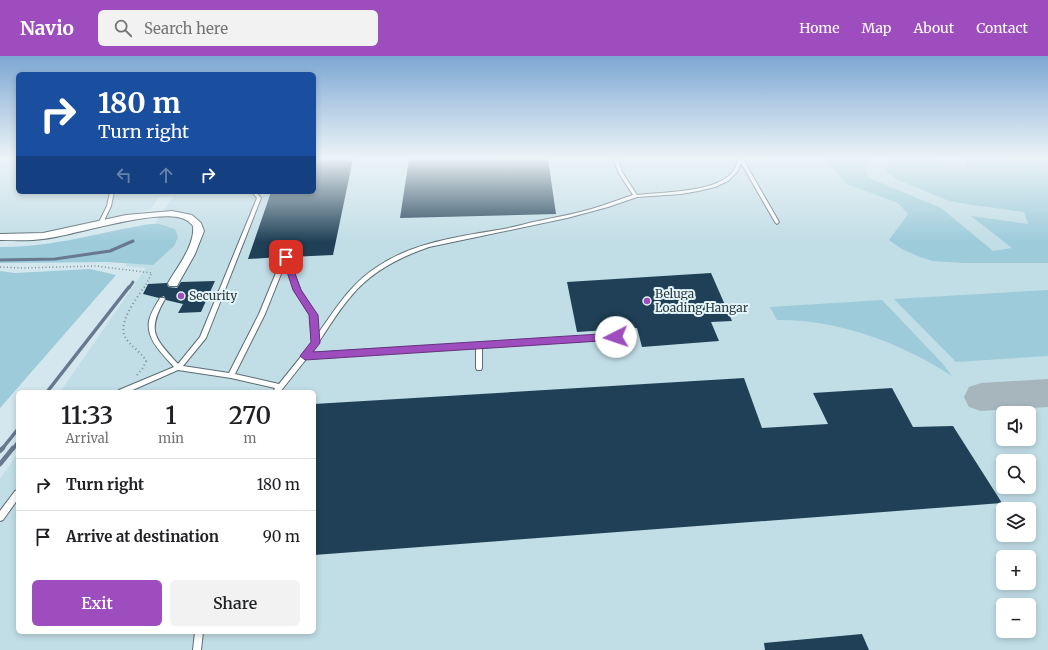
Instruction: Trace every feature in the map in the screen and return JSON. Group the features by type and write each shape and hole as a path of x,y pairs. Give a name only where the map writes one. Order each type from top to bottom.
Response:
{"street":[{"path":"0,237 43,236 134,216 177,213 194,219 198,225 199,233 189,256 173,283"}],"lane":[{"path":"630,187 636,196"},
{"path":"162,298 150,322 154,340 178,368 231,376 278,389 315,343 340,306 358,286 387,261 423,246 567,217 636,196 709,187"},
{"path":"757,187 777,222"},
{"path":"100,224 109,206 112,194"},
{"path":"126,390 178,368 203,338 258,198 255,194"},
{"path":"231,376 262,314 286,257 298,290 313,315 315,343"},
{"path":"305,356 616,337"},
{"path":"478,346 479,368"},
{"path":"0,517 16,495"},
{"path":"197,650 199,634"}],"path":[{"path":"0,267 22,268 96,266 152,273 123,324 122,332 125,338 129,343 144,354 146,361 143,368 133,377"}],"shaded area":[{"path":"0,187 16,187 16,194 316,194 316,187 1048,187 1048,650 0,650 0,479 16,456 16,634 316,634 316,390 61,390 146,268 125,266 174,196 159,197 151,209 98,223 59,231 31,234 0,233"},
{"path":"854,187 890,187 941,208 993,251 1012,248 971,216 1028,224 1024,212 949,201 915,187 1048,187 1048,263 963,263 933,261 920,257 902,249 889,240 908,214 898,203"},
{"path":"150,224 159,224 175,229 178,237 174,246 153,265 107,262 0,263 0,247 38,245"},
{"path":"90,269 116,275 0,408 0,271 15,273"},
{"path":"1048,290 1048,356 956,362 894,299"},
{"path":"882,300 942,363 952,376 912,353 868,335 823,324 777,320 770,307"}],"building":[{"path":"316,187 347,187 333,255 290,257 284,254 281,257 248,259 270,194 316,194"},
{"path":"405,187 552,187 556,214 400,218"},
{"name":"Beluga Loading Hangar","path":"711,273 732,321 711,322 719,341 642,347 637,328 577,332 567,282"},
{"name":"Security","path":"215,281 201,312 178,313 183,304 166,300 164,296 159,298 143,294 148,284 167,283 168,287 177,288 181,282"},
{"path":"744,378 762,428 828,424 813,393 892,388 913,427 953,426 1001,502 996,502 996,503 316,555 316,404"},
{"path":"862,634 869,650 765,650 764,643"}],"waterway":[{"path":"0,260 55,259 110,251 133,241"},
{"path":"129,288 133,282"},
{"path":"49,390 129,287"},
{"path":"2,449 16,432"},
{"path":"13,449 16,445"},
{"path":"0,464 13,448"}],"taxiway":[{"path":"981,397 1048,393"}],"place":[{"name":"Security","path":"181,296"},
{"name":"Beluga Loading Hangar","path":"647,301"}],"route":[{"path":"286,257 298,290 313,315 315,343 305,356 616,337"}]}
